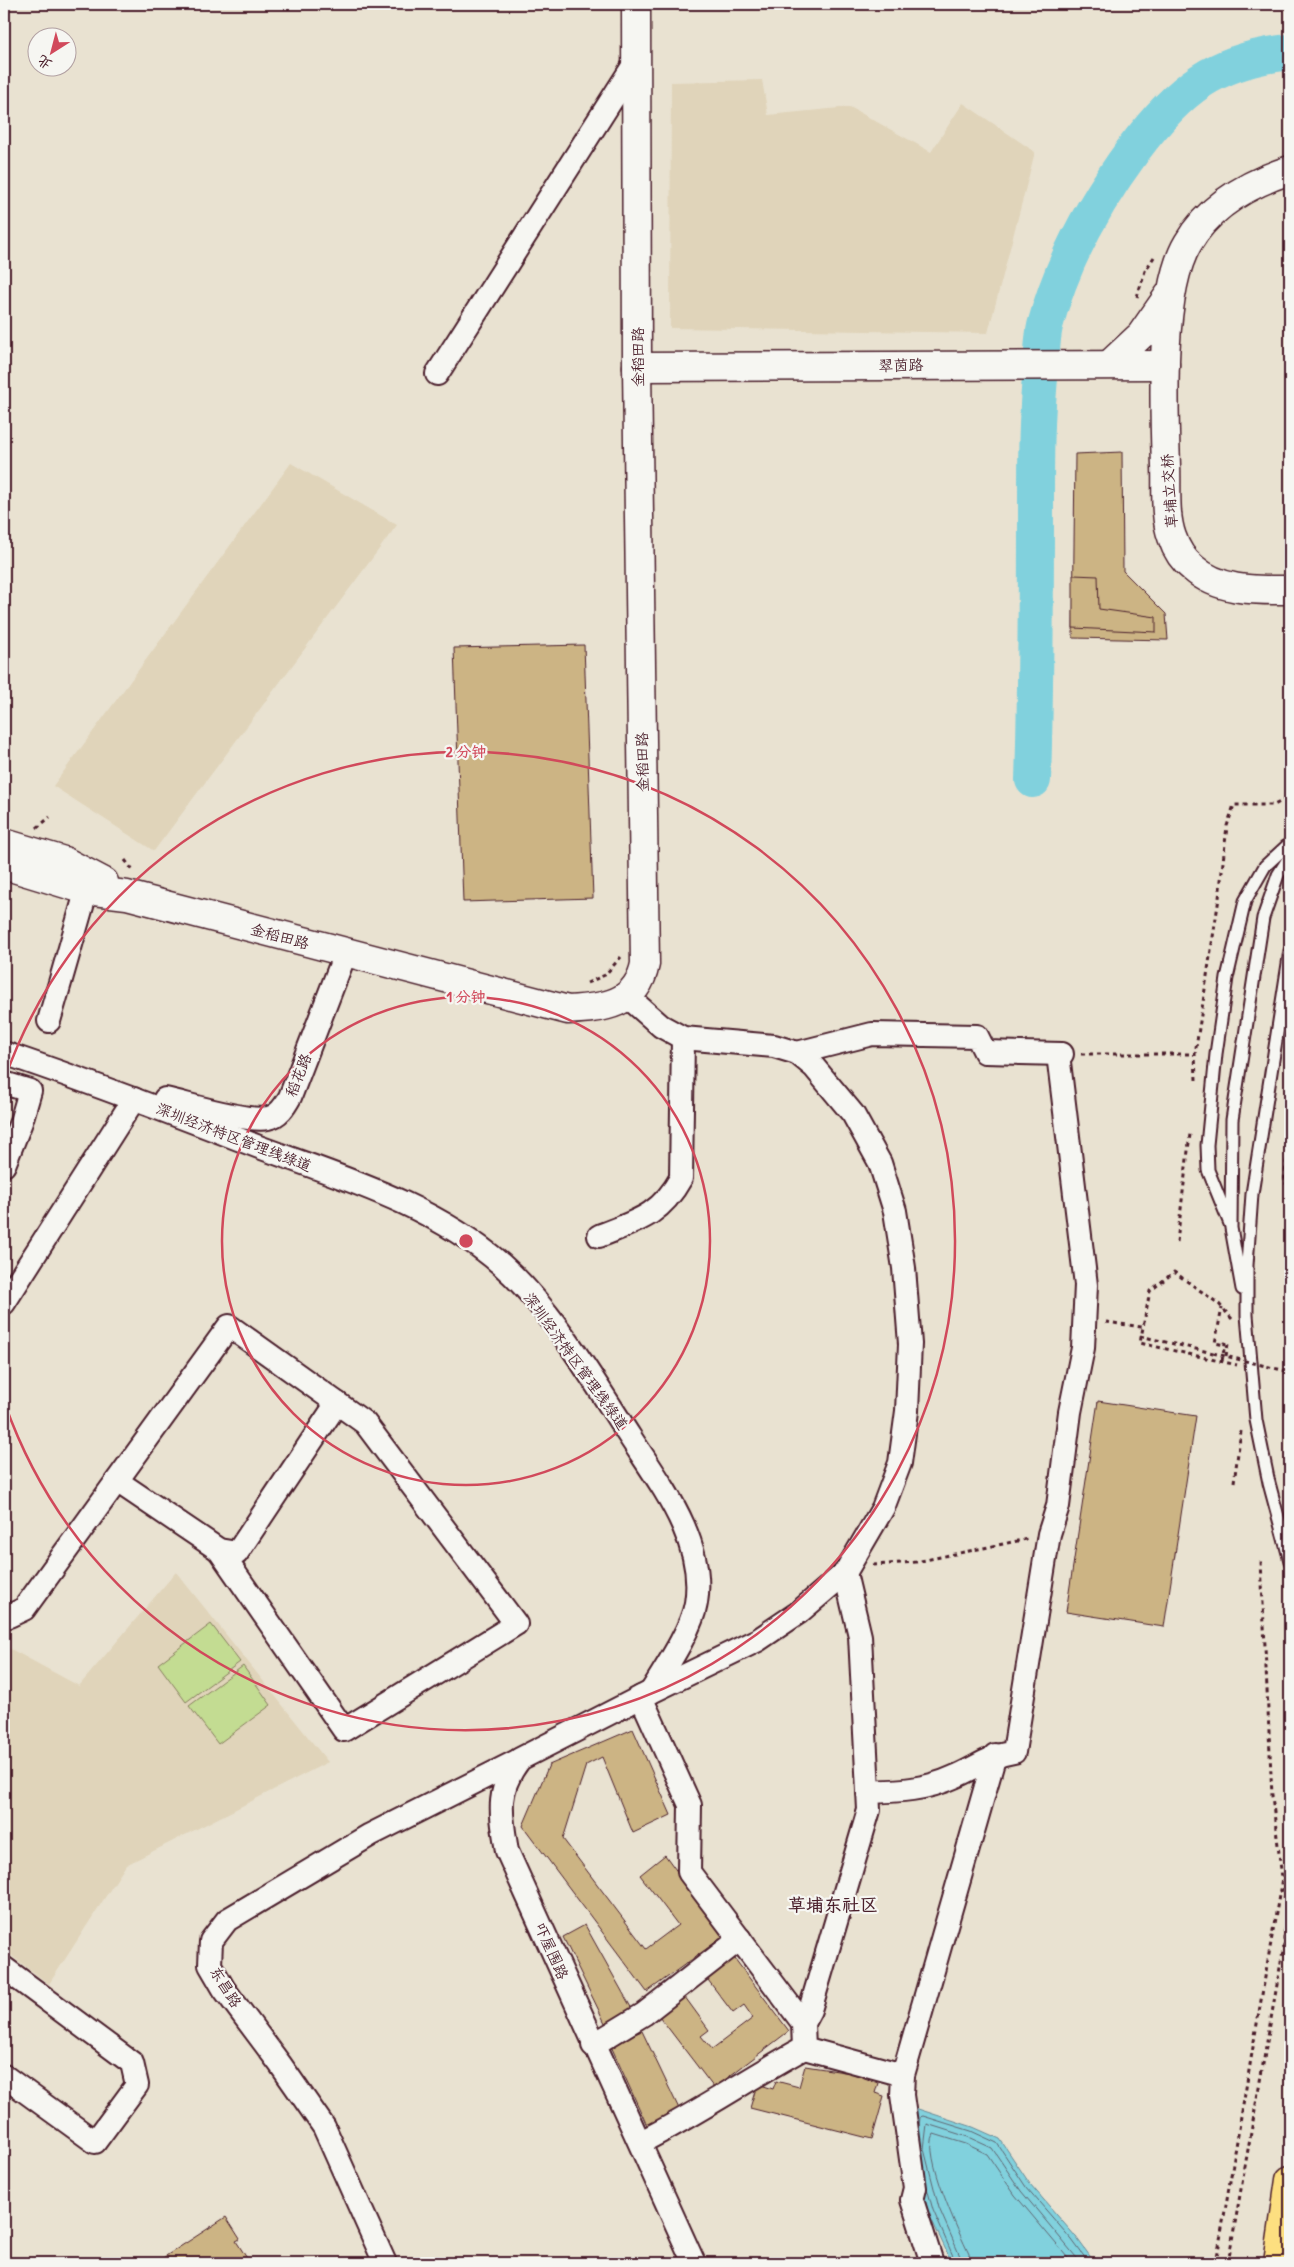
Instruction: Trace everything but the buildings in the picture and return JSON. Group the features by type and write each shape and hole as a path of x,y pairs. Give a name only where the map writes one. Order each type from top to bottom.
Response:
{"highway":[{"path":"1278,2263 1290,2180"}],"street":[{"name":"金稻田路","path":"4,865 88,883 132,885 345,954 568,1010 605,1006 628,997 643,974 645,964 637,367 636,4"},
{"path":"437,374 637,60"},
{"path":"1111,363 1141,335 1172,289 1178,265 1187,244 1203,221 1245,189 1269,177 1290,170"},
{"name":"草埔立交桥","path":"1172,289 1166,364 1168,519 1172,538 1180,554 1193,569 1228,587 1290,590"},
{"name":"翠茵路","path":"637,367 1166,364"},
{"name":"金稻田路","path":"4,843 64,861 88,883"},
{"path":"49,1021 88,883"},
{"name":"稻花路","path":"134,1099 160,1098 245,1117 268,1118 283,1110 290,1097 345,954"},
{"path":"628,997 661,1026 683,1038 774,1046 797,1053 872,1034 977,1036 985,1052 1060,1054 1086,1285 1083,1348 1070,1412 1058,1506 1049,1534 1014,1752 995,1755 954,1778 913,1791 868,1792"},
{"path":"599,1236 650,1215 671,1197 681,1178 683,1038"},
{"name":"深圳经济特区管理线绿道","path":"4,1053 134,1099 393,1198 462,1234 504,1266 542,1308 593,1380 659,1482 692,1543 698,1584 696,1606 672,1657 646,1694"},
{"name":"吓屋围路","path":"694,2263 641,2142 593,2045 507,1851 501,1817 502,1791 508,1774 520,1760 646,1694 758,1640 798,1613 848,1569 883,1508 900,1463 908,1411 910,1344 904,1268 895,1210 880,1163 853,1114 814,1067 797,1053"},
{"path":"4,1083 30,1091 21,1122 4,1165"},
{"path":"4,1303 134,1099"},
{"path":"6,1617 24,1609 117,1480 230,1326 365,1423 516,1624 344,1730 219,1550 117,1480"},
{"path":"219,1550 237,1553 337,1403"},
{"path":"804,2048 803,2023 810,2010 869,1810 860,1636 848,1569"},
{"path":"646,1694 690,1805 688,1872 803,2023"},
{"path":"932,2263 912,2200 915,2188 902,2094 903,2075 995,1755"},
{"name":"东昌路","path":"385,2263 324,2126 224,1988 210,1965 210,1941 227,1920 370,1835 520,1760"},
{"path":"593,2045 644,2014 740,1939"},
{"path":"4,1968 132,2063 137,2085 95,2142 4,2076"},
{"path":"641,2142 690,2118 754,2075 804,2048 903,2075"}],"lane":[{"path":"1231,1228 1208,1170 1207,1144 1216,1054 1227,978 1245,901 1264,866 1290,843"},
{"path":"1247,1315 1231,1228 1232,1120 1263,918 1278,875 1290,856"},
{"path":"1290,951 1252,1194 1247,1265 1247,1315 1256,1420 1269,1482 1290,1561"}],"path":[{"path":"1196,1087 1195,1054 1218,907 1227,826 1234,805 1274,805 1290,797"},
{"path":"125,860 132,885"},
{"path":"585,984 605,975 626,951"},
{"path":"1085,1054 1195,1054"},
{"path":"1177,1242 1191,1125"},
{"path":"1290,1128 1284,1184 1290,1184"},
{"path":"1236,1326 1222,1308 1174,1272 1150,1291 1140,1343 1241,1366 1240,1351"},
{"path":"1222,1308 1215,1343 1226,1344"},
{"path":"1140,1336 1290,1372"},
{"path":"1226,1344 1226,1356"},
{"path":"1222,1361 1226,1344"},
{"path":"1234,1482 1241,1422"},
{"path":"848,1569 916,1562 1049,1534"},
{"path":"1228,2263 1284,1945 1285,1902 1272,1796 1261,1561"},
{"path":"1216,2263 1282,1878"}],"shaded area":[{"path":"762,80 768,115 850,107 931,152 963,103 1035,152 988,333 670,328 671,82"},
{"path":"291,463 397,525 154,851 53,786"},
{"path":"176,1572 328,1762 126,1865 49,1984 4,1950 4,1651 7,1647 79,1686"}],"green space":[{"path":"211,1624 240,1662 186,1702 158,1664"},
{"path":"243,1666 271,1705 218,1744 189,1706"}],"water":[{"path":"915,2108 973,2127 1000,2139 1030,2184 1076,2237 1095,2263 952,2263 928,2212 913,2150"}],"waterway":[{"path":"1033,780 1037,419 1043,336 1052,302 1070,255 1093,211 1134,149 1167,110 1183,94 1220,70 1240,62 1290,52"}],"district":[{"name":"草埔东社区","path":"833,1904"}]}
